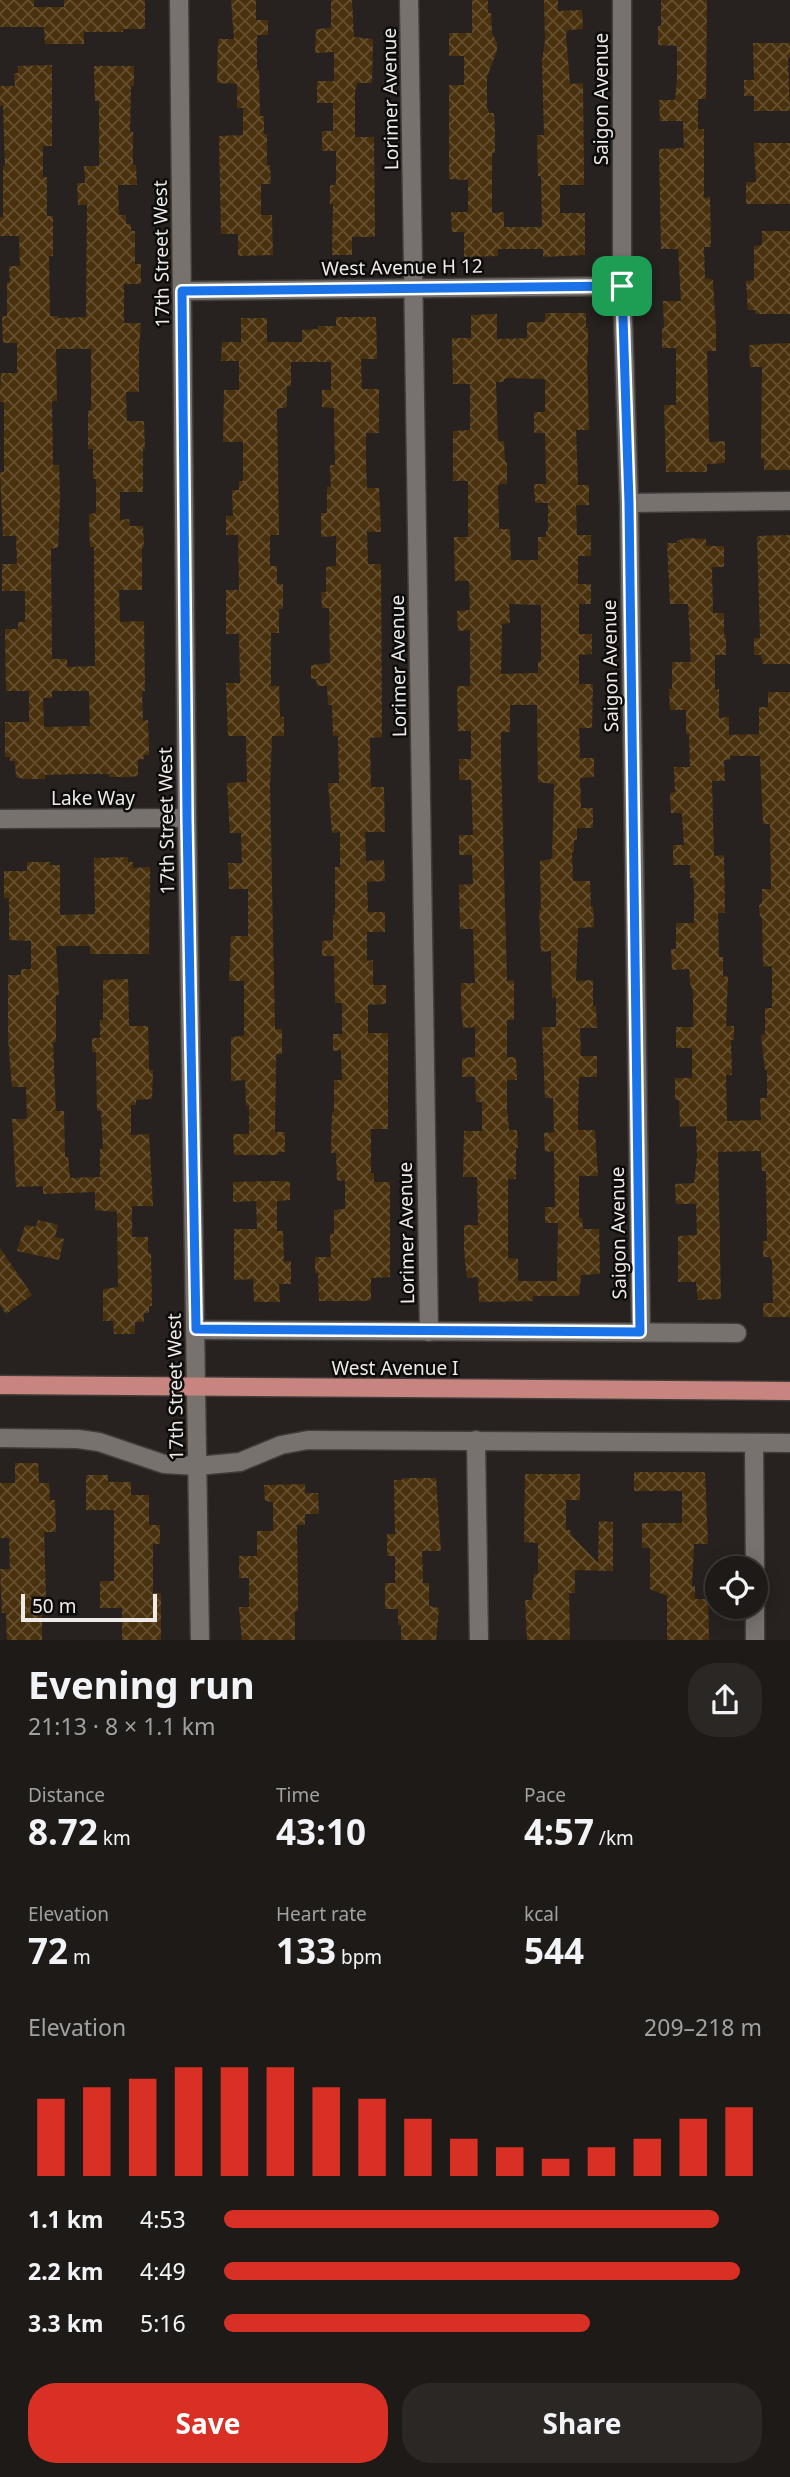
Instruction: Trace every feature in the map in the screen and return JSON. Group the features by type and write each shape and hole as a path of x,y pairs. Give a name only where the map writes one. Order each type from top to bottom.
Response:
{"main road":[{"name":"West Avenue I","path":"0,1385 790,1391"}],"street":[{"name":"17th Street West","path":"179,0 187,818 200,1640"},
{"name":"Lorimer Avenue","path":"410,0 429,1332"},
{"name":"Saigon Avenue","path":"622,0 622,286 629,503 640,1332"},
{"name":"West Avenue H 12","path":"182,291 622,286"},
{"path":"629,503 790,501"},
{"name":"Lake Way","path":"0,820 187,818"},
{"path":"196,1329 737,1334"},
{"path":"0,1438 78,1439 99,1442 164,1464 197,1466 240,1462 281,1445 308,1440 790,1443"},
{"path":"476,1440 479,1640"},
{"path":"754,1443 755,1556"},
{"path":"755,1619 755,1640"}],"building":[{"path":"0,0 34,0 34,7 64,7 64,0 145,0 145,29 84,32 84,44 45,44 44,27 0,27"},
{"path":"231,0 256,0 256,20 268,20 268,35 257,35 257,70 260,116 264,116 264,134 267,134 267,166 270,165 271,184 261,184 261,215 272,215 273,255 238,256 238,234 221,234 219,136 243,135 243,108 237,108 237,84 217,83 218,39 234,39"},
{"path":"331,0 352,0 354,37 373,39 372,83 357,83 355,91 355,137 374,137 375,237 352,237 352,255 332,255 333,204 330,204 330,185 335,185 336,182 336,151 322,151 322,131 333,131 333,103 317,103 317,81 334,81 334,52 315,53 316,29 331,28"},
{"path":"472,0 488,0 492,33 497,43 487,77 487,108 489,113 494,113 495,131 495,153 492,153 492,213 504,212 504,227 542,227 537,135 544,135 544,0 558,0 558,11 582,10 583,29 568,30 566,34 570,84 583,83 584,185 560,185 560,213 585,213 585,255 543,257 543,249 498,249 498,256 464,257 464,232 452,232 451,212 468,212 468,180 449,179 449,85 464,85 464,56 449,56 449,33 472,33"},
{"path":"661,0 707,0 706,99 698,99 698,129 704,129 704,198 710,197 711,247 704,247 705,278 713,280 716,330 716,351 707,351 709,442 725,441 725,463 707,464 707,472 666,472 664,405 676,405 676,348 662,348 663,301 681,301 678,249 661,249 659,149 684,148 683,121 660,121 659,100 675,100 677,80 677,46 658,45"},
{"path":"753,43 790,43 790,111 754,111 754,96 744,96 744,80 754,80"},
{"path":"52,65 52,146 43,146 43,177 47,177 47,216 53,216 53,256 49,256 50,316 58,318 86,317 87,205 78,205 77,183 85,183 84,166 99,166 99,101 95,101 94,66 134,66 130,132 133,132 133,165 136,165 137,185 118,185 119,215 126,215 126,224 131,224 131,231 135,231 135,264 141,264 141,284 124,284 124,323 141,323 139,392 126,392 127,421 144,421 145,449 143,492 120,492 120,520 129,519 130,526 143,526 144,547 142,590 119,590 120,622 144,621 143,721 148,720 149,755 138,760 138,776 79,774 45,775 45,779 25,779 16,777 15,761 5,757 5,722 29,722 29,691 6,691 5,629 18,629 18,622 25,622 25,591 2,591 2,564 17,564 16,536 3,536 0,472 4,472 4,402 0,402 1,373 17,373 17,343 3,343 2,316 7,316 9,266 20,266 19,236 0,236 5,166 0,86 15,86 14,73 18,73 18,66","holes":["56,349 91,349 88,449 93,449 93,479 96,479 96,513 89,514 90,547 94,547 95,666 67,667 67,659 52,659 51,549 58,547 60,497 59,465 53,465 52,401 57,401","52,691 89,691 90,726 44,727 43,698 52,698"]},
{"path":"754,143 790,143 790,204 746,204 746,182 756,182"},
{"path":"762,231 790,231 790,314 755,314 755,310 748,310 746,281 754,280 754,246 762,245"},
{"path":"545,313 586,313 588,328 589,430 576,430 578,485 589,485 589,505 576,505 577,535 591,535 591,556 578,556 578,584 591,584 591,604 579,604 579,634 592,634 592,654 579,655 579,684 593,684 592,728 579,728 580,758 594,758 594,777 580,778 581,808 593,808 593,828 577,828 577,840 574,840 572,852 573,881 590,881 593,907 594,927 578,928 576,981 593,980 593,1006 596,1006 597,1028 580,1028 581,1056 597,1056 597,1077 579,1077 578,1130 595,1130 598,1176 579,1176 579,1218 582,1218 583,1229 599,1229 600,1274 581,1275 579,1296 533,1296 533,1301 479,1302 478,1277 467,1278 464,1251 464,1225 478,1225 477,1177 463,1177 464,1131 482,1131 482,1102 476,1102 475,1077 462,1077 462,1058 475,1057 475,1027 463,1028 461,983 475,983 473,929 460,929 459,885 473,884 472,855 459,855 459,835 473,835 471,780 459,780 459,759 471,759 471,731 458,731 457,686 470,686 470,630 458,631 457,611 470,610 469,581 455,581 454,537 468,537 468,481 453,481 453,431 470,430 470,384 453,384 452,338 471,338 471,315 497,314 497,339 527,338 527,322 545,322","holes":["504,379 545,379 545,410 534,412 534,433 545,433 546,484 534,484 535,500 536,503 548,503 548,531 546,537 538,537 538,560 511,560 510,529 499,529 498,486 507,484 507,462 504,441 498,441 496,382 504,382","509,604 541,605 541,661 538,661 538,673 501,674 502,624 510,623","510,705 537,705 538,782 554,784 552,859 540,861 539,910 541,952 551,951 552,998 556,997 556,1027 542,1027 545,1098 553,1098 554,1132 544,1133 545,1152 554,1151 555,1207 545,1207 545,1223 558,1223 557,1281 518,1281 518,1259 508,1258 508,1179 516,1179 518,1148 517,1130 509,1130 507,1109 507,1080 517,1080 516,1057 507,1057 507,1020 514,1020 514,980 507,981 501,760 501,732 510,732"]},
{"path":"336,317 376,317 377,359 361,359 362,389 379,389 379,433 366,433 366,464 367,488 379,488 381,532 367,532 368,564 381,564 382,737 370,738 371,787 384,787 385,832 365,832 366,861 384,860 385,881 367,882 368,912 385,912 385,932 367,932 367,961 373,960 373,985 386,985 386,1004 368,1005 368,1033 388,1033 388,1129 371,1129 371,1173 374,1173 374,1182 390,1182 390,1277 371,1278 371,1300 364,1301 319,1301 318,1273 315,1273 315,1257 331,1257 330,1234 334,1234 334,1210 345,1209 345,1180 337,1181 336,1153 331,1153 334,1080 342,1080 341,1050 333,1051 333,1034 342,1034 342,1003 335,1003 334,956 322,956 322,941 333,940 335,867 340,867 340,832 332,833 328,783 339,783 338,736 333,736 332,705 328,705 327,686 317,686 316,679 311,679 311,665 330,663 329,608 322,608 321,592 326,592 326,567 336,566 336,536 321,537 321,513 327,513 327,487 331,487 330,465 335,465 334,408 322,407 322,390 331,390 331,362 291,362 291,386 287,386 287,407 277,409 279,535 270,535 270,566 277,566 277,584 283,584 283,609 279,609 279,633 271,633 271,686 279,686 284,736 272,736 270,786 275,1029 282,1029 282,1054 276,1054 275,1132 285,1132 285,1152 278,1152 278,1155 234,1155 233,1134 249,1134 249,1106 246,1106 245,1080 231,1081 231,1037 244,1036 244,981 229,981 231,936 248,936 248,889 229,889 228,863 242,863 241,833 230,833 227,783 247,782 246,736 228,736 226,683 240,683 239,634 226,634 226,590 239,590 238,535 226,535 226,516 233,516 232,490 239,490 239,481 243,481 243,442 223,442 224,390 239,390 239,361 221,361 222,342 241,342 241,318 267,318 267,342 302,342 302,330 318,329 318,326 336,326"},
{"path":"790,343 790,470 764,470 764,459 761,459 762,367 750,367 749,345"},
{"path":"790,535 790,664 763,664 761,655 754,655 754,638 760,638 757,536"},
{"path":"686,538 706,539 706,546 724,546 724,567 712,567 713,613 724,613 726,635 726,655 715,655 715,690 719,689 719,718 729,717 729,735 759,734 759,707 768,707 768,692 790,692 790,1317 763,1317 763,1303 773,1303 772,1261 770,1257 763,1257 763,1241 767,1241 766,1171 762,1171 761,1151 718,1152 721,1299 698,1300 696,1282 678,1282 678,1236 697,1235 696,1204 676,1204 675,1184 694,1183 697,1157 696,1126 680,1127 679,1100 675,1100 675,1078 692,1078 692,1048 676,1048 676,1027 693,1027 693,991 689,969 672,970 671,949 676,949 676,923 694,923 694,890 690,865 673,865 673,845 684,845 682,815 671,813 670,793 675,792 674,767 690,767 686,710 670,710 672,662 691,662 688,604 670,604 667,543","holes":["730,756 760,756 763,824 770,824 771,889 762,889 762,903 759,905 762,918 763,967 772,966 772,1008 765,1008 765,1034 761,1035 767,1070 767,1098 760,1098 761,1120 727,1121 726,1075 732,1075 731,1040 734,1040 734,1026 726,1026 728,976 723,977 723,957 719,957 718,913 725,913 724,855 714,856 712,781 725,781 724,760 730,760"]},
{"path":"128,857 128,862 133,862 133,868 150,867 149,954 90,954 90,946 57,946 59,995 56,995 56,1042 53,1043 56,1111 64,1111 65,1157 68,1157 70,1178 100,1177 100,1149 103,1149 101,1111 97,1111 96,1052 92,1052 92,1038 100,1038 103,980 128,979 129,1026 148,1026 149,1070 153,1070 152,1099 136,1100 136,1105 131,1105 131,1135 149,1134 153,1206 132,1206 132,1237 148,1237 152,1306 149,1306 149,1313 144,1313 144,1322 135,1322 135,1334 114,1334 113,1321 103,1321 103,1289 118,1287 117,1212 95,1210 95,1192 43,1194 43,1186 16,1187 12,1119 27,1119 26,1087 12,1087 8,1037 8,975 21,975 21,969 31,969 31,941 9,940 9,898 4,898 4,871 27,871 27,862 60,865 60,915 95,914 94,858"},
{"path":"233,1182 290,1182 290,1200 277,1201 277,1231 283,1231 284,1262 291,1261 291,1284 279,1284 280,1302 254,1302 253,1279 234,1280 234,1229 257,1229 256,1201 233,1202"},
{"path":"38,1220 58,1225 55,1237 64,1239 59,1260 17,1251 25,1225 36,1227"},
{"path":"0,1248 32,1295 6,1314 0,1305"},
{"path":"15,1463 38,1463 39,1483 49,1483 50,1500 55,1500 56,1532 44,1532 46,1597 42,1597 42,1640 7,1640 6,1613 2,1613 0,1569 10,1569 9,1538 0,1538 0,1483 15,1483"},
{"path":"634,1472 705,1472 708,1544 694,1544 692,1586 695,1586 695,1599 705,1599 709,1640 667,1640 667,1596 650,1589 650,1548 642,1548 642,1523 682,1523 682,1491 634,1491"},
{"path":"525,1474 580,1474 580,1500 566,1500 566,1530 570,1530 571,1535 598,1563 599,1521 613,1522 613,1571 575,1570 575,1593 569,1593 570,1640 527,1640 525,1600 532,1600 534,1574 538,1574 538,1543 524,1542"},
{"path":"86,1475 108,1475 108,1482 131,1482 131,1495 149,1495 149,1525 160,1525 160,1544 153,1544 153,1593 161,1593 161,1640 122,1640 122,1608 100,1608 100,1581 114,1581 114,1510 86,1510"},
{"path":"436,1478 441,1551 422,1551 423,1583 429,1583 429,1606 439,1608 436,1640 401,1640 398,1609 385,1609 385,1583 395,1583 395,1556 387,1556 387,1534 395,1534 394,1480"},
{"path":"305,1484 305,1493 318,1493 319,1514 305,1514 305,1525 297,1525 298,1611 295,1611 295,1640 242,1640 239,1607 249,1607 249,1578 239,1578 239,1556 257,1556 257,1531 273,1531 273,1502 265,1501 264,1485"}],"route":[{"path":"622,286 629,503 640,1332 196,1329 187,818 182,291 622,286"}]}
